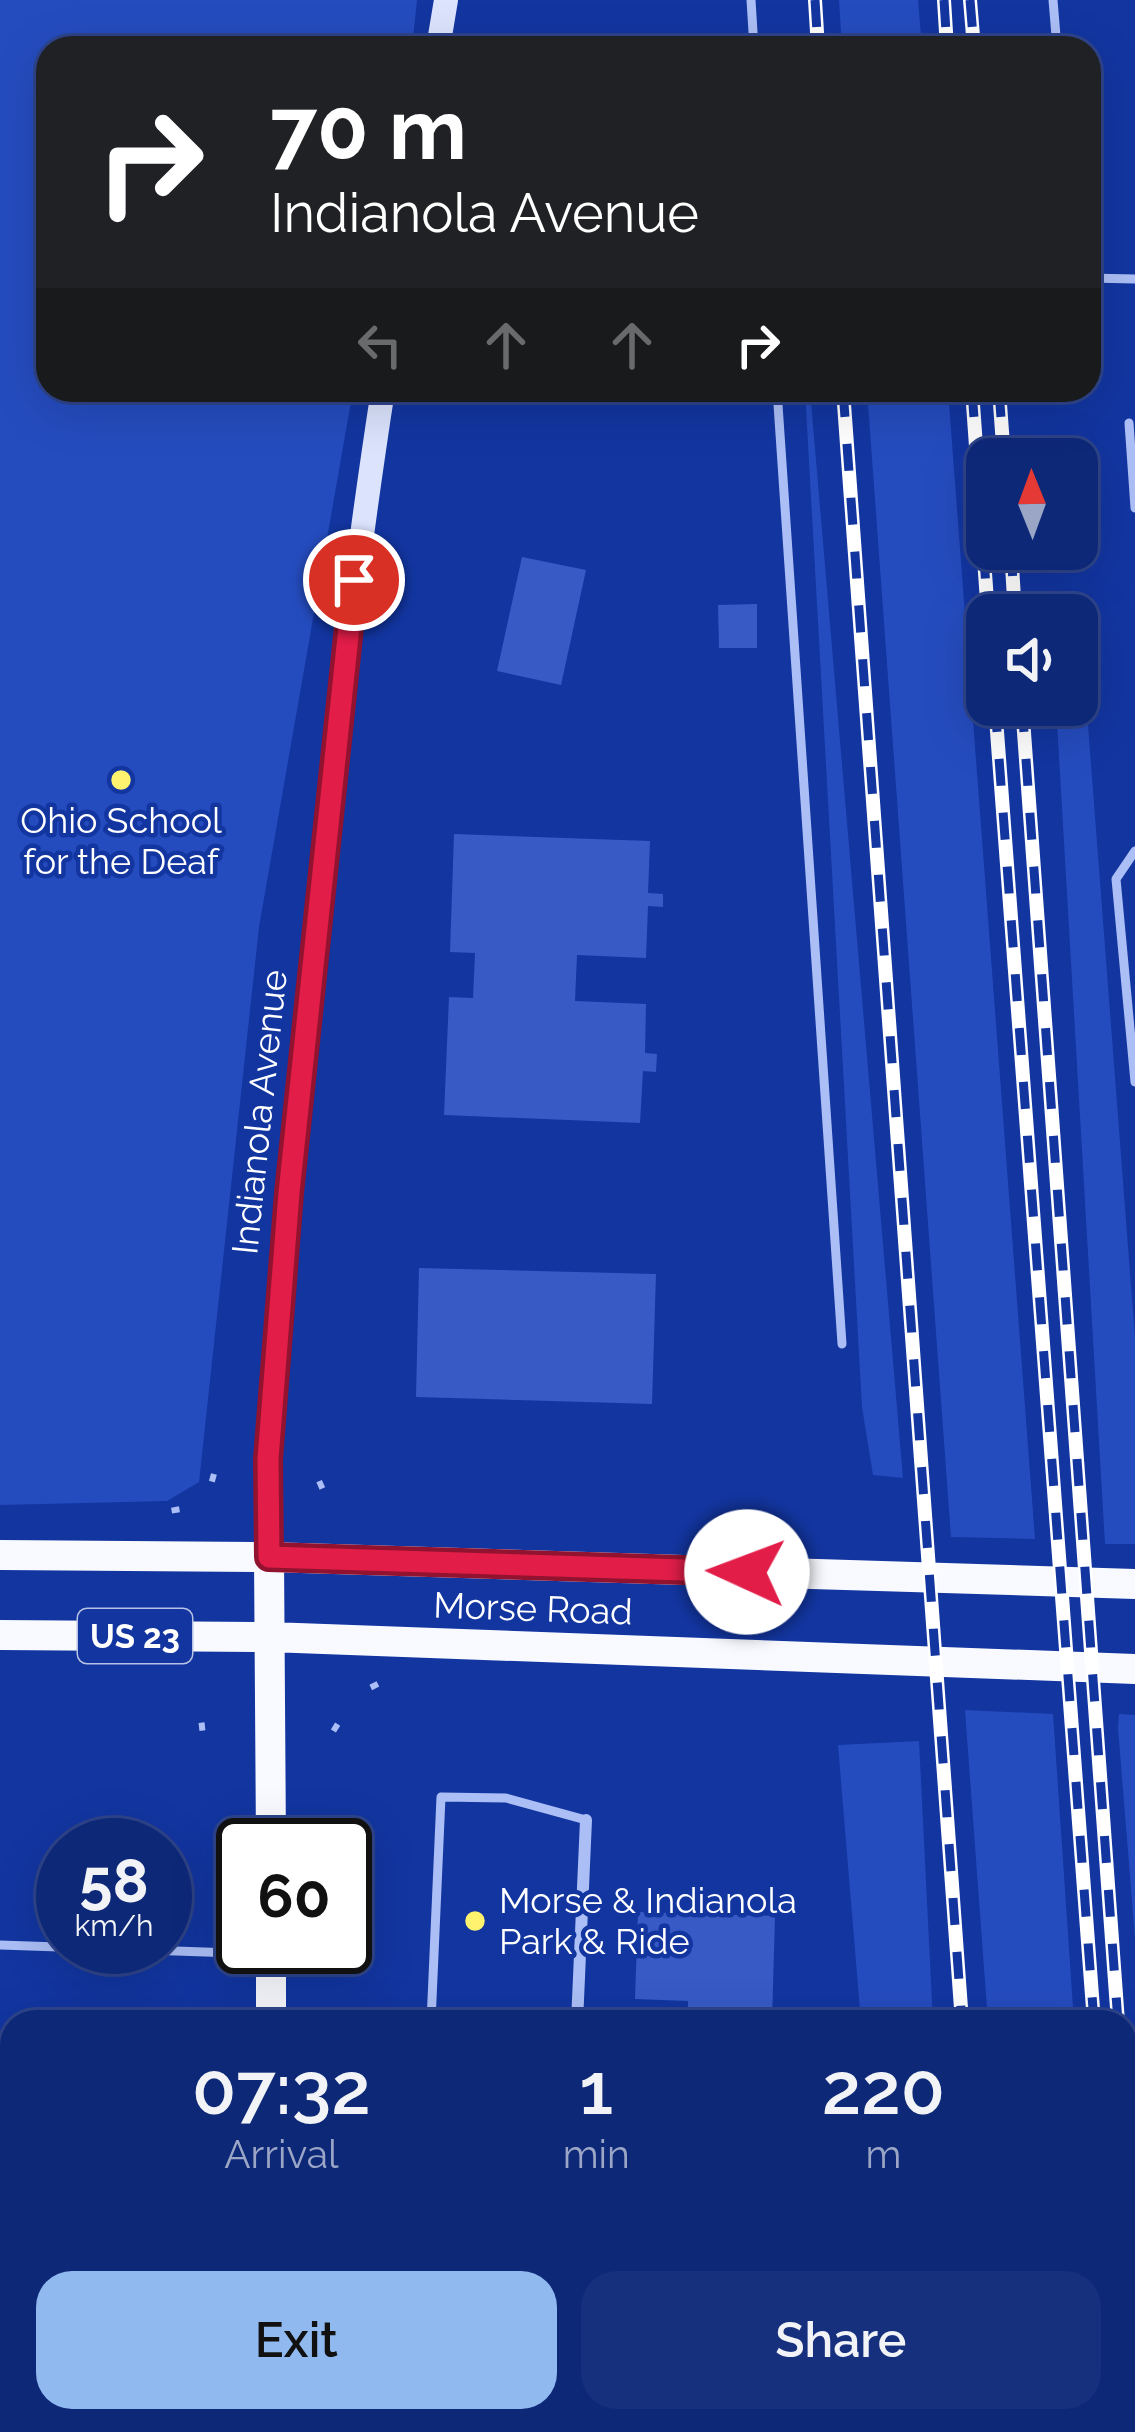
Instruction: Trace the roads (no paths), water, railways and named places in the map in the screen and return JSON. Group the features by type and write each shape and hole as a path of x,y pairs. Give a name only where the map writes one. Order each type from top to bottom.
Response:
{"main road":[{"path":"440,36 446,0"},
{"name":"Indianola Avenue","path":"271,1818 268,1459 289,1193 347,627 381,402"},
{"name":"Morse Road","path":"0,1555 269,1557 1135,1584"},
{"name":"Morse Road","path":"0,1636 270,1636 1135,1670"},
{"path":"271,1974 271,2010"}],"street":[{"path":"578,2010 586,1820"}],"lane":[{"path":"751,0 753,36"},
{"path":"1053,0 1056,36"},
{"path":"1101,278 1135,279"},
{"path":"778,402 842,1344"},
{"path":"1130,423 1135,508"},
{"path":"1135,851 1115,879 1135,1082"},
{"path":"432,2010 442,1797 506,1798 586,1820"},
{"path":"0,1945 216,1950"}],"railway":[{"path":"815,0 817,36"},
{"path":"944,0 946,36"},
{"path":"970,0 973,36"},
{"path":"844,402 961,2010"},
{"path":"973,402 987,594"},
{"path":"1000,402 1002,438"},
{"path":"1012,570 1014,594"},
{"path":"997,726 1093,2010"},
{"path":"1024,726 1117,2010"}],"place":[{"name":"Ohio School for the Deaf","path":"121,780"},
{"name":"Morse & Indianola Park & Ride","path":"475,1921"}]}
